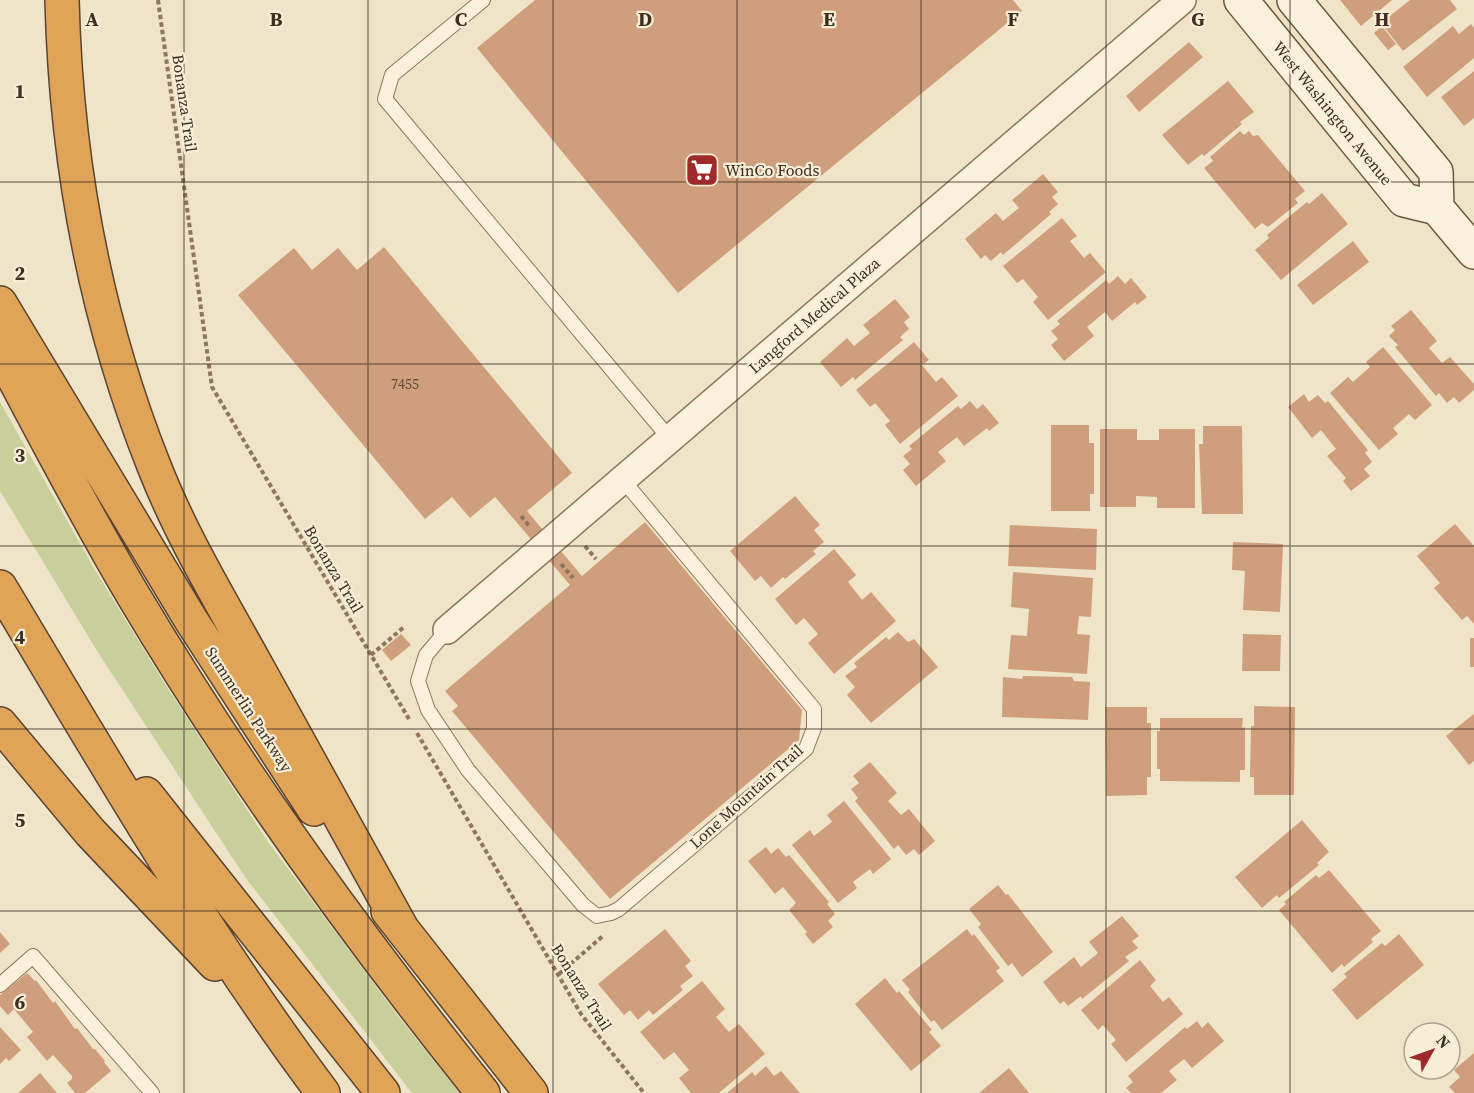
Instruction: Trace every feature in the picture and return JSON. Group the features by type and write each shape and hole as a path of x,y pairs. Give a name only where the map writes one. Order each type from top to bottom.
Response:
{"highway":[{"path":"62,0 67,103 88,240 118,361 154,465 194,552 401,927"},
{"name":"Summerlin Parkway","path":"0,303 240,697 329,831 531,1093"},
{"path":"0,352 108,553 197,698 333,899 483,1093"},
{"path":"0,587 172,870 323,1093"},
{"path":"58,682 383,1093"},
{"path":"0,724 90,832 279,1030"}],"main road":[{"name":"West Washington Avenue","path":"1241,0 1404,200 1437,208"},
{"path":"1294,0 1436,172 1437,208 1474,252"}],"street":[{"name":"Langford Medical Plaza","path":"447,630 1182,0"}],"lane":[{"path":"483,0 392,75 386,99 670,439"},
{"path":"447,630 426,655 418,681 428,710 468,770 583,905 597,916 619,909 806,749 814,728 814,709 623,480"},
{"path":"0,985 33,956 152,1093"}],"path":[{"name":"Bonanza Trail","path":"158,0 213,387 590,1027 644,1093"},
{"path":"521,516 528,524"},
{"path":"582,542 596,559"},
{"path":"559,561 573,578"},
{"path":"371,655 404,627"},
{"path":"559,974 608,932"}],"green space":[{"path":"0,402 95,570 165,684 268,842 402,1021 460,1093 412,1093 245,877 99,654 0,491"}],"building":[{"name":"WinCo Foods","path":"535,0 1013,0 1022,11 678,293 477,48"},
{"path":"1340,0 1392,0 1361,26"},
{"path":"1410,0 1450,0 1457,9 1403,51 1381,23"},
{"path":"1471,24 1474,28 1474,58 1427,97 1403,67 1453,26 1459,34"},
{"path":"1382,26 1396,44 1388,50 1374,33"},
{"path":"1189,42 1203,57 1139,112 1126,96"},
{"path":"1474,71 1474,118 1464,126 1441,97"},
{"path":"1228,81 1254,112 1204,156 1202,154 1188,165 1162,135"},
{"path":"1240,131 1244,135 1249,131 1253,136 1258,135 1305,191 1295,199 1298,203 1268,227 1262,223 1255,229 1204,168 1213,161 1210,157"},
{"path":"1043,174 1058,192 1052,197 1058,204 1049,212 1051,214 1003,255 1001,252 991,261 985,255 981,259 965,239 996,213 1003,221 1019,208 1012,200"},
{"path":"1322,193 1348,224 1281,280 1255,250 1269,238 1267,235 1307,202 1309,204"},
{"path":"1062,218 1077,236 1070,241 1084,258 1090,253 1106,272 1048,320 1033,302 1038,297 1023,279 1017,283 1003,266"},
{"path":"1353,241 1369,262 1313,305 1297,285"},
{"path":"384,247 572,473 527,511 582,576 645,522 802,710 799,740 610,899 452,711 458,706 445,691 570,585 495,497 470,518 452,497 425,519 238,295 294,248 312,270 338,248 357,270"},
{"path":"1118,276 1125,284 1131,278 1147,297 1137,305 1135,302 1112,321 1105,312 1087,327 1094,336 1064,361 1051,345 1058,339 1051,331 1060,324 1057,321 1106,280 1109,284"},
{"path":"895,299 910,317 904,322 909,329 900,337 903,340 855,380 853,377 841,387 820,362 847,338 854,346 870,333 863,325"},
{"path":"1411,310 1437,341 1429,348 1442,363 1450,357 1474,384 1474,390 1459,403 1454,397 1447,403 1439,393 1436,396 1395,347 1398,345 1389,336 1395,330 1391,326"},
{"path":"914,342 929,360 922,365 936,382 942,377 958,396 900,444 885,425 890,421 875,403 870,407 856,390"},
{"path":"1383,347 1432,405 1415,420 1409,414 1393,428 1398,434 1379,450 1330,393 1348,377 1353,382 1370,367 1366,362"},
{"path":"1304,394 1309,402 1318,395 1325,403 1328,401 1368,450 1365,453 1372,462 1364,469 1370,476 1351,491 1343,481 1346,478 1327,456 1336,449 1321,430 1312,438 1288,407"},
{"path":"970,401 977,409 983,404 999,423 989,431 987,428 964,446 957,437 938,452 946,461 916,486 903,470 910,464 903,456 912,449 909,446 958,406 961,409"},
{"path":"1051,425 1089,425 1089,443 1094,443 1094,494 1090,494 1090,511 1051,511"},
{"path":"1203,426 1242,426 1243,514 1202,514 1199,444 1203,444"},
{"path":"1100,429 1137,429 1137,440 1159,440 1159,429 1195,429 1195,508 1157,508 1157,497 1136,496 1136,507 1100,507"},
{"path":"795,496 820,525 814,530 824,542 813,551 816,554 771,588 761,576 755,581 730,551"},
{"path":"1455,524 1474,546 1474,624 1467,616 1462,620 1434,588 1440,583 1417,556"},
{"path":"1010,525 1097,529 1096,570 1008,566"},
{"path":"1233,542 1283,544 1280,612 1243,610 1245,571 1232,570"},
{"path":"834,549 856,575 848,582 862,600 871,592 896,621 834,674 808,643 818,634 804,618 796,625 775,599"},
{"path":"1013,572 1093,578 1091,617 1079,616 1077,634 1090,635 1087,674 1008,669 1011,635 1027,636 1029,609 1011,607"},
{"path":"898,632 908,642 914,639 938,667 871,723 847,695 855,687 845,676 857,667 854,663 886,637 889,640"},
{"path":"401,634 411,645 391,661 382,650"},
{"path":"1243,634 1281,635 1280,671 1242,671"},
{"path":"1470,638 1474,638 1474,667 1470,667"},
{"path":"1023,676 1072,677 1074,681 1090,682 1088,720 1002,717 1003,677 1022,679"},
{"path":"1254,706 1295,707 1294,795 1254,795 1254,777 1250,777 1251,726 1254,726"},
{"path":"1105,707 1147,707 1147,723 1151,723 1151,777 1147,777 1147,795 1106,796"},
{"path":"1474,714 1474,761 1469,765 1446,736"},
{"path":"1160,718 1243,718 1245,770 1240,770 1240,782 1160,781 1160,769 1157,769 1157,731 1160,731"},
{"path":"870,762 897,793 888,801 901,815 909,809 935,841 919,855 914,849 906,855 898,845 894,849 855,801 858,798 851,789 859,783 853,776"},
{"path":"844,801 891,859 873,874 870,869 853,882 857,888 838,903 792,845 810,830 814,836 832,822 827,815"},
{"path":"1302,820 1329,852 1317,863 1319,865 1279,898 1277,895 1262,908 1235,877"},
{"path":"766,847 771,854 778,848 786,857 789,855 829,902 827,904 835,914 828,921 833,927 813,944 805,934 807,932 789,910 796,903 783,887 775,894 748,861"},
{"path":"1329,870 1381,931 1371,939 1373,942 1344,967 1342,964 1332,973 1279,910 1286,904 1284,902 1316,875 1319,878"},
{"path":"998,885 1006,895 1008,894 1053,952 1022,977 1012,963 1008,966 978,927 981,924 969,909"},
{"path":"1122,916 1139,936 1132,941 1138,948 1125,957 1129,961 1082,999 1081,996 1068,1006 1064,1001 1060,1004 1043,982 1074,957 1081,967 1098,953 1089,942"},
{"path":"665,929 691,961 685,966 693,976 680,986 683,990 653,1015 649,1010 638,1020 630,1010 624,1015 598,984"},
{"path":"967,929 972,936 974,934 1000,968 996,971 1004,981 942,1030 934,1020 931,1022 908,992 910,990 902,980"},
{"path":"0,932 10,944 0,953"},
{"path":"1399,934 1424,965 1357,1020 1332,990 1347,977 1344,974 1382,943 1385,946"},
{"path":"1140,960 1156,980 1150,986 1163,1002 1169,997 1183,1014 1126,1062 1111,1044 1116,1040 1103,1025 1098,1030 1081,1010"},
{"path":"27,973 36,980 53,1003 55,1001 75,1029 77,1028 95,1049 111,1071 85,1093 75,1093 67,1083 72,1076 53,1055 47,1061 27,1037 33,1032 14,1009 8,1015 0,1006 0,995"},
{"path":"885,978 932,1030 929,1032 941,1046 911,1071 855,1004"},
{"path":"702,981 725,1009 716,1017 729,1032 739,1024 765,1054 719,1093 691,1093 679,1078 689,1070 674,1052 664,1060 640,1032"},
{"path":"1197,1021 1202,1028 1208,1022 1224,1041 1192,1068 1184,1059 1169,1071 1177,1080 1161,1093 1131,1093 1126,1088 1133,1082 1128,1076 1185,1027 1187,1029"},
{"path":"0,1027 21,1050 9,1061 6,1058 0,1064"},
{"path":"1474,1053 1474,1093 1455,1093 1449,1087 1456,1081 1462,1081 1462,1063"},
{"path":"766,1066 774,1076 781,1071 800,1093 727,1093 752,1072 755,1076"},
{"path":"1009,1068 1029,1093 979,1093"},
{"path":"40,1073 57,1093 18,1093"}],"place":[{"name":"WinCo Foods","path":"702,170"}]}
